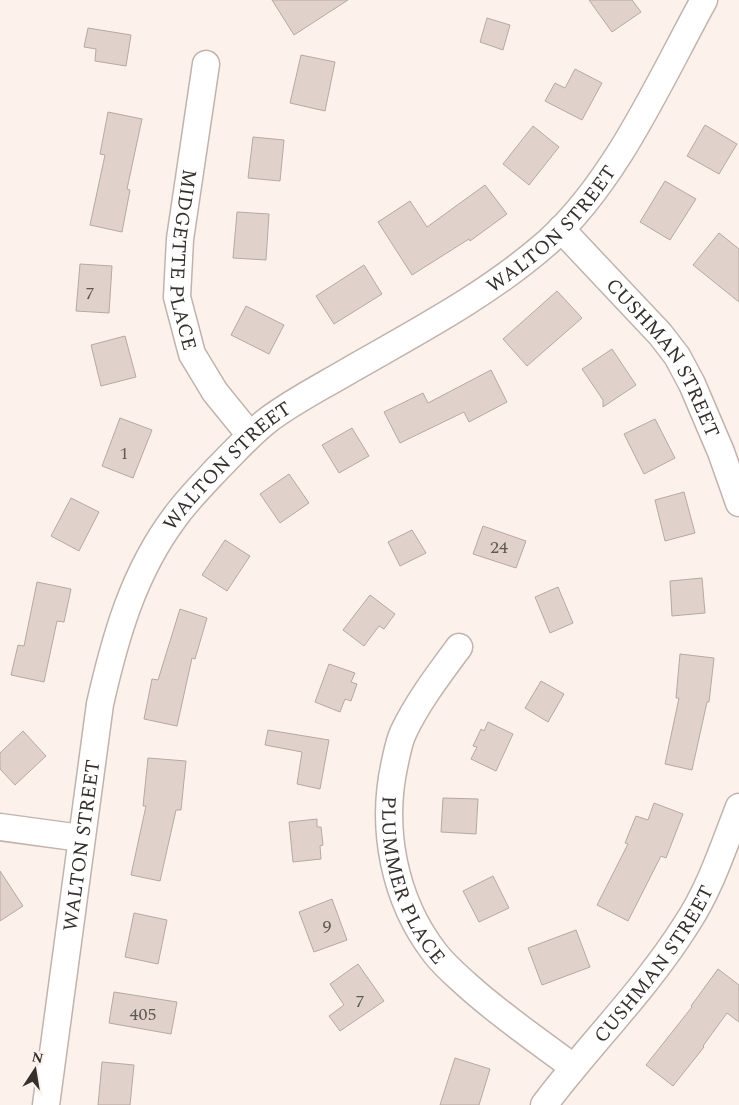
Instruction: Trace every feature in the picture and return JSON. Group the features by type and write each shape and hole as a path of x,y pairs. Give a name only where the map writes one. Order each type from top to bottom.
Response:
{"street":[{"name":"WALTON STREET","path":"46,1105 59,1021 81,838 100,704 112,650 127,605 158,542 193,495 250,435 268,419 472,299 517,267 574,217 615,160 704,0"},
{"name":"MIDGETTE PLACE","path":"206,64 180,239 177,297 192,354 215,392 250,435"},
{"name":"CUSHMAN STREET","path":"561,229 660,334 677,356 692,384 721,452 739,503"},
{"name":"PLUMMER PLACE","path":"459,647 409,721 402,735 396,756 388,820 398,879 413,917 435,953 451,971 482,998 573,1066"},
{"name":"CUSHMAN STREET","path":"544,1105 573,1066 636,993 686,925 714,874 739,807"},
{"path":"0,827 81,838"}],"building":[{"path":"272,0 348,0 294,35"},
{"path":"589,0 632,0 641,12 612,32"},
{"path":"487,18 510,25 503,50 480,42"},
{"path":"88,28 131,35 126,66 95,61 96,49 84,47"},
{"path":"301,55 335,62 325,111 290,103"},
{"path":"575,69 602,83 582,120 545,101 555,83 565,88"},
{"path":"108,112 142,119 127,189 130,190 122,232 90,225 105,155 100,154"},
{"path":"705,125 737,144 719,174 687,156"},
{"path":"533,126 559,147 529,185 503,164"},
{"path":"253,137 284,140 280,181 248,178"},
{"path":"665,181 696,199 670,240 640,222"},
{"path":"485,185 507,214 470,241 469,239 412,275 378,222 410,201 427,227"},
{"path":"237,212 269,214 266,260 233,258"},
{"path":"719,233 739,249 739,302 693,265"},
{"path":"80,264 112,266 109,313 76,311"},
{"path":"364,265 382,294 334,324 316,296"},
{"path":"557,291 582,318 527,366 503,339"},
{"path":"246,306 284,325 269,354 231,335"},
{"path":"125,336 136,377 101,386 91,345"},
{"path":"612,349 636,385 603,407 603,400 582,369"},
{"path":"491,370 507,402 469,422 464,412 400,443 384,412 423,393 428,403"},
{"path":"120,418 152,430 133,478 102,466"},
{"path":"655,419 675,458 644,474 624,434"},
{"path":"352,428 369,456 339,473 322,445"},
{"path":"289,474 309,503 280,523 260,494"},
{"path":"684,492 695,533 665,541 655,500"},
{"path":"71,498 99,512 79,551 51,536"},
{"path":"483,526 526,541 516,568 473,554"},
{"path":"412,530 426,553 400,566 388,542"},
{"path":"225,540 250,556 227,591 202,575"},
{"path":"702,578 705,613 672,616 670,581"},
{"path":"37,582 71,589 64,622 57,621 44,682 11,675 18,645 24,646"},
{"path":"558,587 573,623 550,633 535,597"},
{"path":"370,595 395,614 384,629 379,626 364,646 343,630"},
{"path":"180,609 207,618 195,659 192,658 177,726 144,719 152,679 158,680"},
{"path":"680,654 714,658 709,702 707,702 692,770 665,764 679,698 676,698"},
{"path":"329,664 355,673 351,682 357,684 351,701 345,699 340,712 315,702"},
{"path":"541,681 564,694 548,722 525,708"},
{"path":"488,722 513,734 496,771 471,759 477,747 473,746 481,729 484,731"},
{"path":"268,730 329,740 320,789 297,784 302,752 265,745"},
{"path":"23,731 46,756 15,785 0,769 0,753"},
{"path":"148,758 186,761 181,810 176,810 160,881 131,875 146,806 143,806"},
{"path":"443,798 478,799 476,834 441,832"},
{"path":"654,803 683,814 666,858 661,856 628,921 597,905 628,844 625,843 636,816 648,820"},
{"path":"317,819 317,827 321,827 323,845 320,846 321,859 293,862 289,822"},
{"path":"0,871 23,906 0,921"},
{"path":"493,876 509,908 479,922 463,891"},
{"path":"332,899 347,940 314,952 299,912"},
{"path":"134,913 167,920 158,964 125,957"},
{"path":"576,930 590,967 542,985 528,948"},
{"path":"358,964 384,1001 340,1031 329,1016 344,1005 330,984"},
{"path":"718,969 739,985 739,1022 727,1013 704,1047 673,1086 646,1065 692,1007"},
{"path":"114,992 177,1002 171,1034 109,1023"},
{"path":"455,1058 490,1069 479,1105 440,1105"},
{"path":"102,1062 134,1065 130,1105 98,1105"}]}
